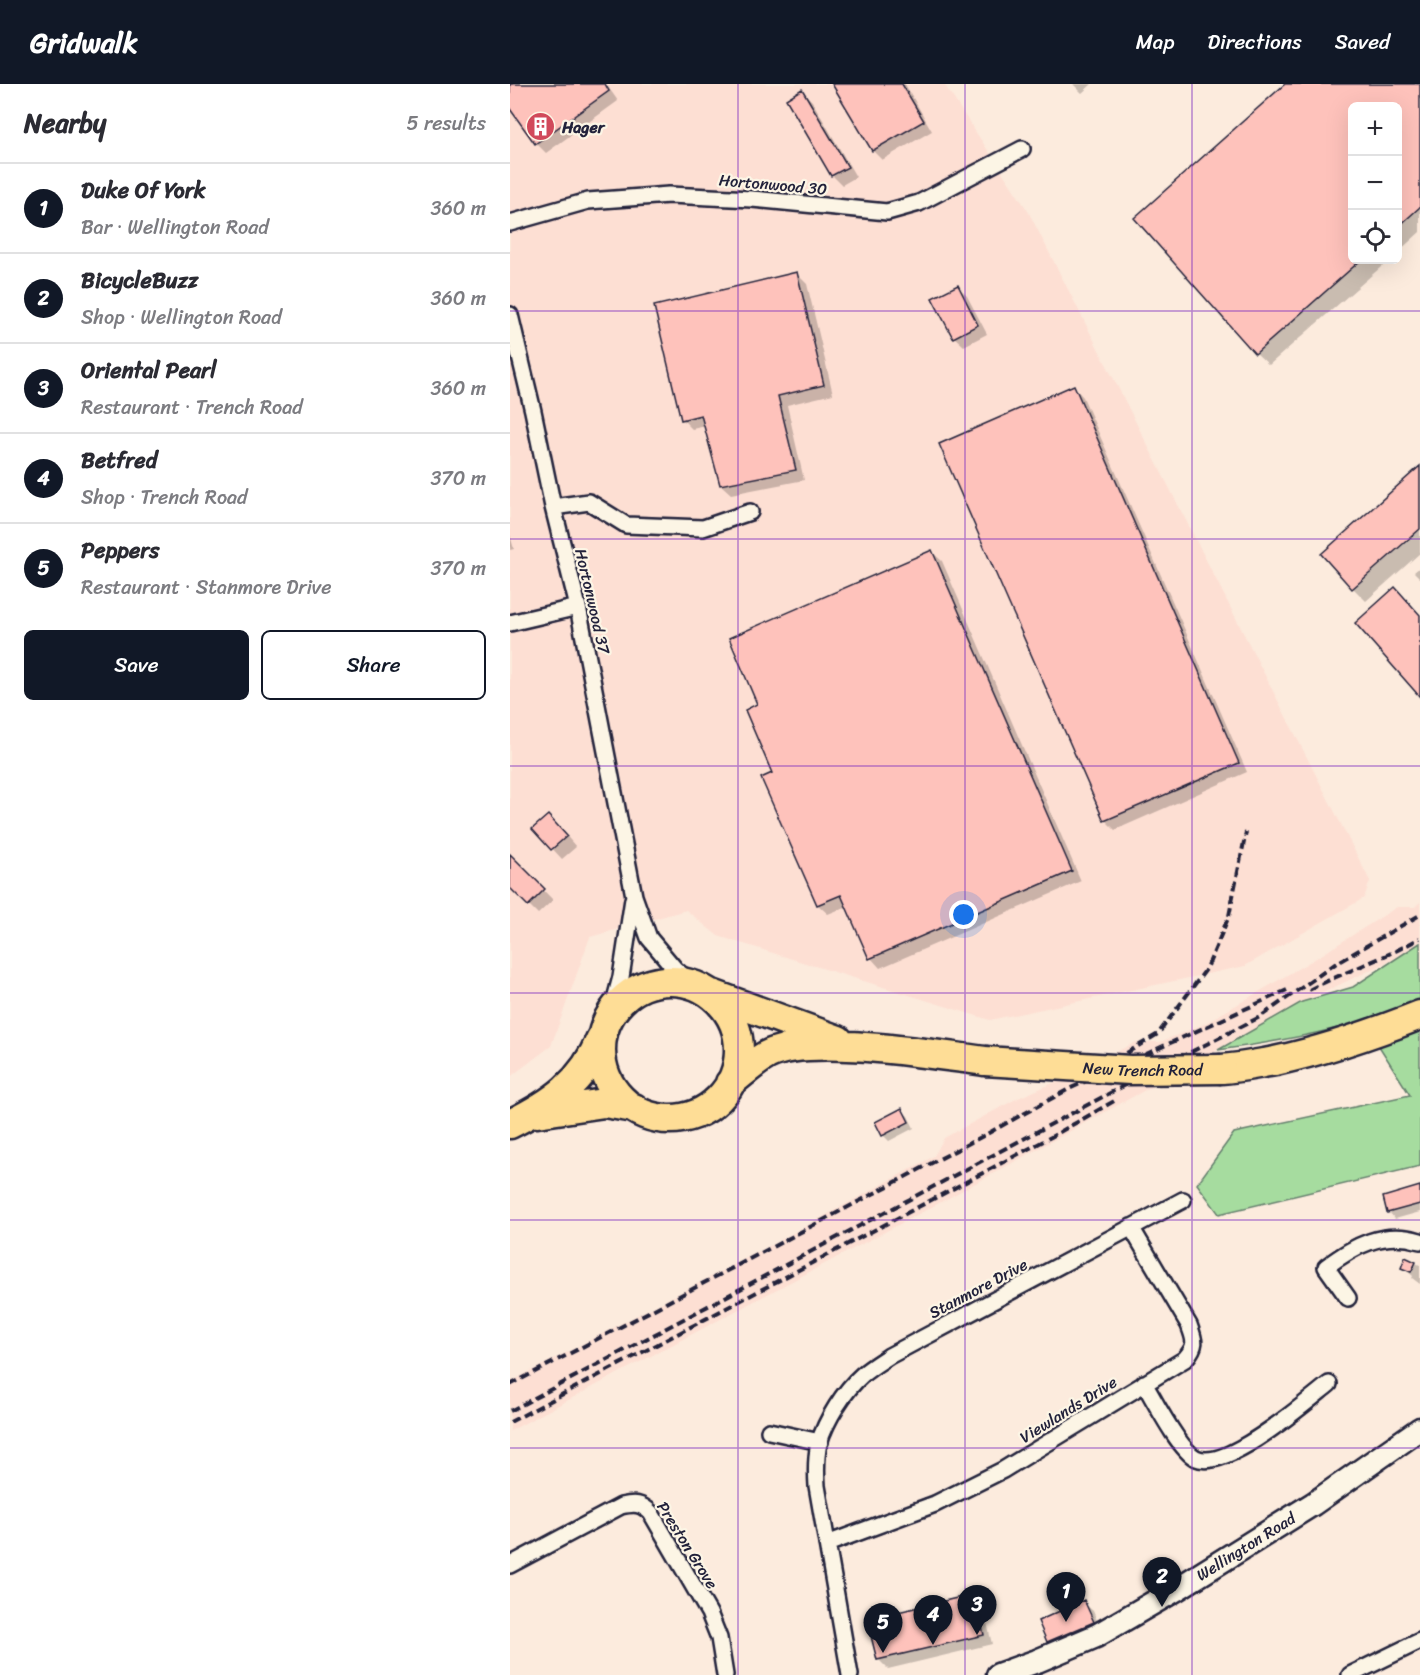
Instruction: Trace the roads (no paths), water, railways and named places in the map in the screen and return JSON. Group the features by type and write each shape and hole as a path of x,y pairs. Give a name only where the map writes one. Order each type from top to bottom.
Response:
{"highway":[{"path":"675,981 701,989 719,1001 730,1017 738,1039 737,1066 730,1083 713,1104 697,1113 669,1119 604,1102 519,1119 559,1095 582,1075 593,1058 607,1022 619,1004 642,987 658,982 675,981"},
{"name":"New Trench Road","path":"701,989 857,1047"},
{"name":"New Trench Road","path":"730,1083 767,1055 783,1049 807,1046 857,1047 985,1061 1130,1070 1221,1069 1318,1052 1354,1041 1420,1015"},
{"path":"607,1022 601,1047 605,1072 620,1097 634,1108"}],"street":[{"name":"Hortonwood 30","path":"510,223 588,201 669,195 752,199 888,212 919,203 1022,149"},
{"name":"Hortonwood 37","path":"510,315 578,608 634,896 649,938 675,969 701,989"},
{"path":"553,507 590,502 626,525 703,528 750,512"},
{"path":"510,623 578,608"},
{"name":"Hortonwood 37","path":"607,1022 621,977 634,896"},
{"name":"Stanmore Drive","path":"850,1675 817,1486 816,1461 820,1442 848,1389 863,1374 889,1356 1183,1200"},
{"name":"Viewlands Drive","path":"827,1544 934,1504 1003,1470 1185,1359 1193,1350 1195,1340 1189,1325 1131,1227"},
{"path":"1348,1298 1326,1267 1367,1241 1394,1236 1420,1241"},
{"path":"1144,1383 1184,1449 1196,1458 1209,1461 1224,1457 1278,1425 1329,1384"},
{"name":"Wellington Road","path":"998,1675 1034,1669 1096,1636 1313,1504 1420,1429"},
{"path":"769,1431 820,1442"},
{"name":"Preston Grove","path":"510,1564 621,1506 635,1503 644,1506 651,1513 709,1613 719,1638 725,1675"},
{"path":"1350,1675 1420,1641"}],"railway":[{"path":"1115,1060 1158,1034 1207,968 1229,916 1246,832"},
{"path":"510,1411 1110,1093 1260,1017 1335,964 1420,915"},
{"path":"1309,990 1420,938"},
{"path":"510,1385 1069,1089 1287,990"},
{"path":"510,1422 1051,1137 1116,1100"}],"place":[{"name":"Hager","path":"541,127"},
{"name":"BicycleBuzz","path":"1162,1607"},
{"name":"Duke Of York","path":"1066,1622"},
{"name":"Oriental Pearl","path":"977,1635"},
{"name":"Betfred","path":"933,1645"},
{"name":"Peppers","path":"883,1653"}]}
